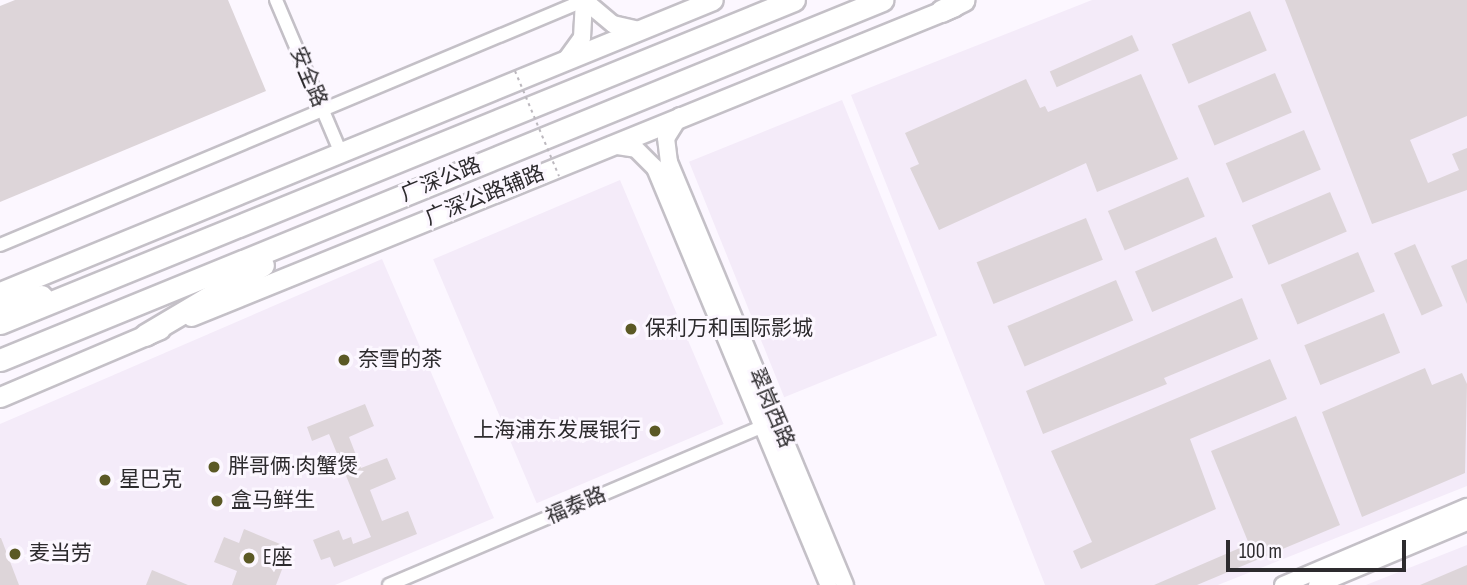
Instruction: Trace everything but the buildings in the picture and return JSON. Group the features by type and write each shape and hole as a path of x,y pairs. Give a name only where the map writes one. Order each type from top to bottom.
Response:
{"highway":[{"name":"广深公路","path":"0,323 794,0"},
{"name":"广深公路","path":"0,360 882,0"},
{"path":"941,11 964,0"},
{"path":"145,335 324,229"},
{"path":"0,304 84,288"}],"main road":[{"path":"584,0 613,24 639,30"},
{"path":"563,63 582,38 584,0"},
{"path":"0,292 713,0"},
{"name":"广深公路辅路","path":"0,397 680,116 972,0"},
{"name":"翠岗西路","path":"680,116 671,127 666,151 674,196 763,426 829,585"},
{"name":"翠岗西路","path":"609,145 623,145 647,156 674,196 845,585"},
{"path":"1283,585 1467,507"},
{"path":"1317,585 1467,522"}],"street":[{"name":"安全路","path":"276,0 341,153"},
{"path":"0,245 584,0"},
{"name":"福泰路","path":"389,585 763,426"}],"path":[{"path":"514,71 559,176"}],"shaded area":[{"path":"1092,0 1467,0 1467,486 1218,585 1045,585 851,95"},
{"path":"842,100 937,336 784,397 689,162"},
{"path":"620,180 724,424 537,503 433,259"},
{"path":"382,259 494,518 335,585 0,585 0,424"},
{"path":"1467,545 1467,585 1366,585"}],"place":[{"name":"保利万和国际影城","path":"631,329"},
{"name":"奈雪的茶","path":"344,360"},
{"name":"上海浦东发展银行","path":"655,431"},
{"name":"胖哥俩·肉蟹煲","path":"214,467"},
{"name":"星巴克","path":"105,480"},
{"name":"盒马鲜生","path":"217,501"},
{"name":"麦当劳","path":"15,554"},
{"name":"E座","path":"249,558"}]}
